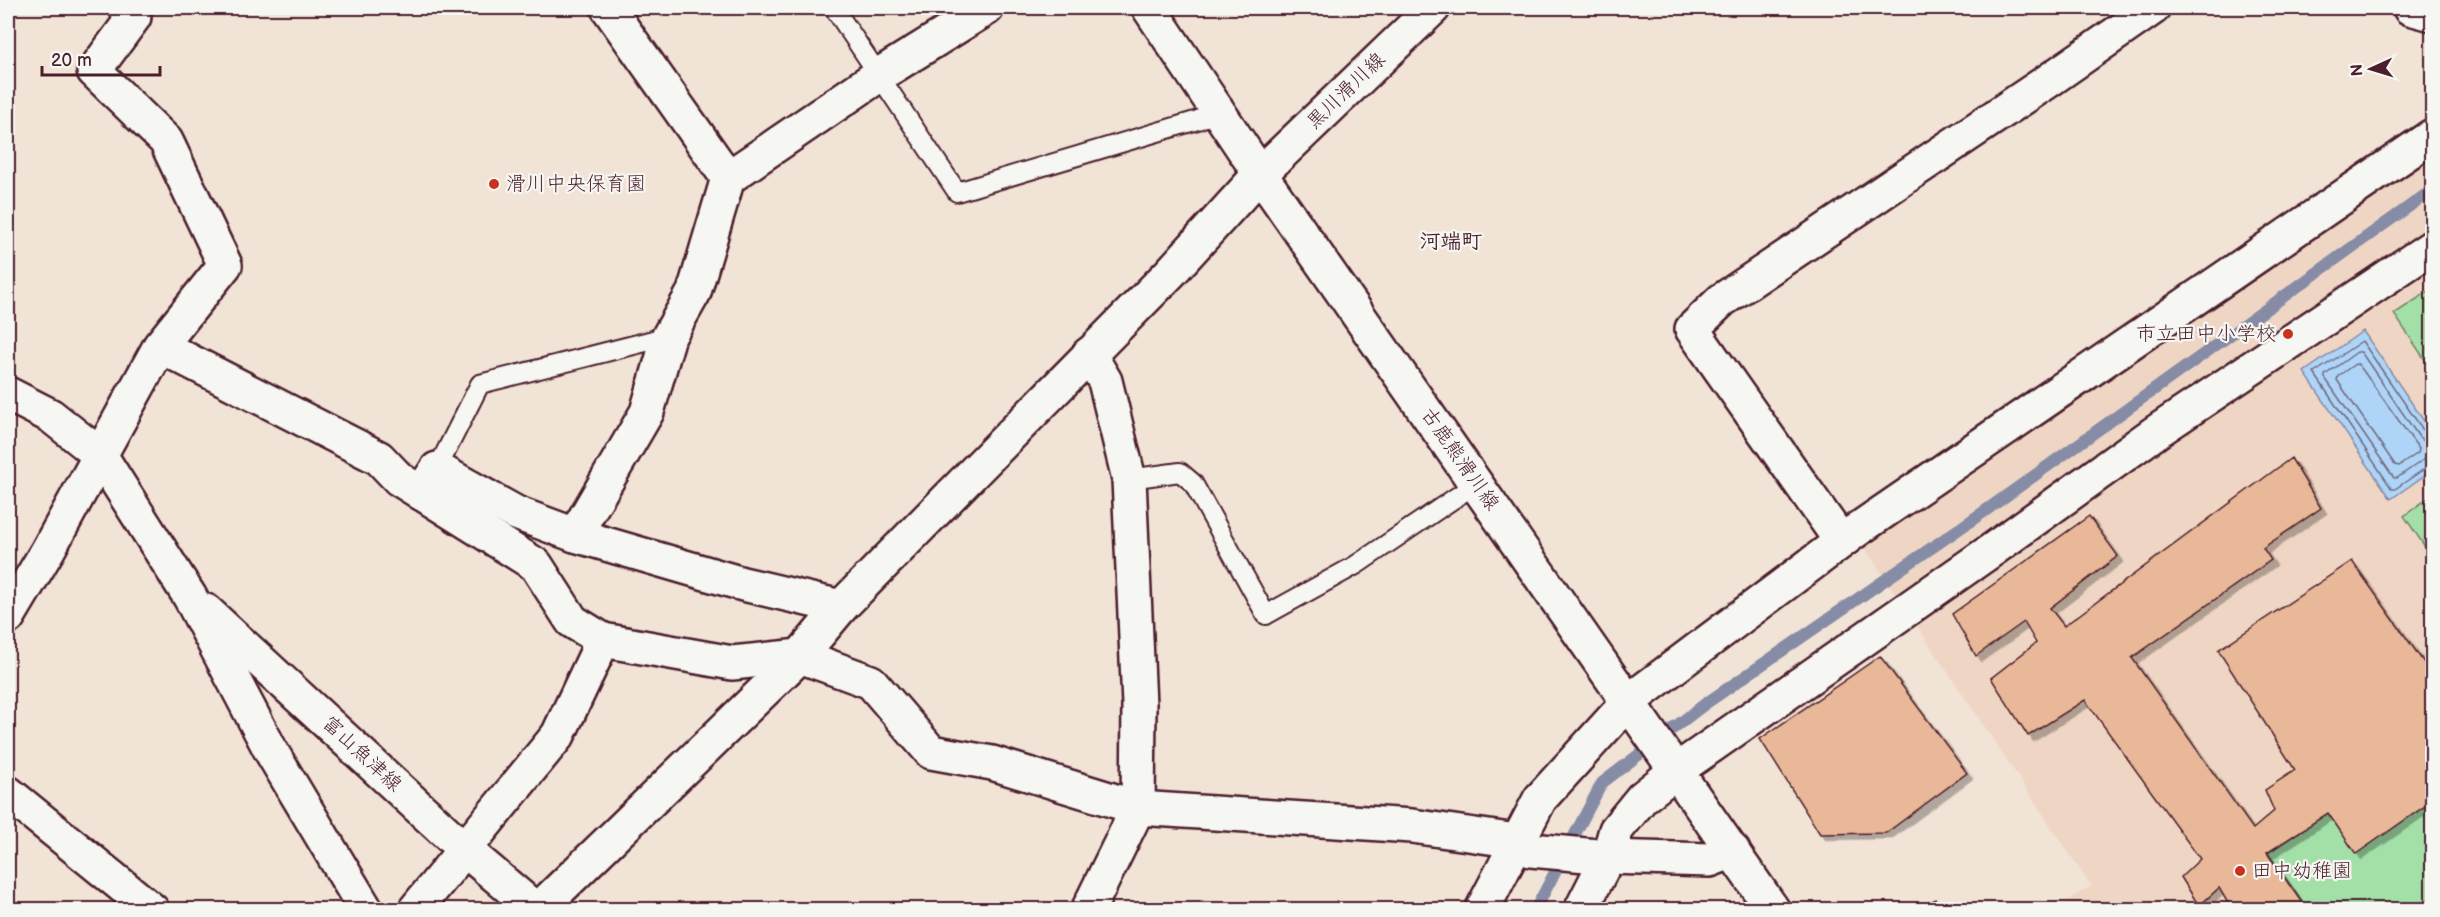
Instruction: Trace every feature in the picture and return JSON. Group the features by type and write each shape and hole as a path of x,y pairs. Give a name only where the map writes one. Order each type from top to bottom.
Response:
{"street":[{"path":"8,618 160,346 225,265 166,141 94,70 134,17 126,8"},
{"path":"608,8 728,178"},
{"path":"575,535 647,412 669,336 694,292 728,178 879,75 987,8"},
{"name":"古鹿熊滑川線","path":"1149,8 1260,174 1773,909"},
{"name":"黒川滑川線","path":"537,909 800,656 841,607 1170,273 1260,174 1433,8"},
{"path":"1841,542 1692,329 1722,300 2153,8"},
{"path":"2410,8 2433,14"},
{"path":"1482,909 1540,799 1629,701 1841,542 2433,136"},
{"path":"1581,909 1608,857 1616,830 1642,798 1677,770 1992,550 2156,432 2433,247"},
{"path":"160,346 379,458 399,479 429,481 575,535 743,584 841,607"},
{"path":"1088,909 1138,808 1139,705 1129,479 1105,381 1089,354"},
{"name":"富山魚津線","path":"8,394 51,416 100,455 190,597 271,751 366,909"},
{"path":"429,481 536,565 572,621 603,640 732,663 800,656 871,682 931,752 992,763 1138,808 1412,826 1517,841 1532,850 1608,857 1710,860 1733,851"},
{"name":"富山魚津線","path":"190,597 464,849 537,909"},
{"path":"415,909 558,735 603,640"},
{"path":"8,793 152,909"}],"lane":[{"path":"834,8 957,192 1198,120 1218,111"},
{"path":"429,481 480,384 669,336"},
{"path":"1129,479 1180,472 1193,483 1266,615 1356,565 1477,483"}],"shaded area":[{"name":"市立田中小学校","path":"2432,136 2432,909 2054,909 2091,886 1854,532"}],"green space":[{"path":"2432,289 2432,370 2394,314"},
{"path":"2432,495 2432,557 2404,516"},
{"path":"2432,801 2432,909 2307,909 2268,853 2328,813 2356,853"}],"water":[{"path":"2363,331 2432,433 2432,470 2391,499 2304,372"}],"building":[{"path":"2291,458 2321,508 2263,548 2271,560 2132,658 2253,829 2274,811 2265,790 2295,770 2218,650 2352,561 2432,674 2432,801 2356,854 2328,813 2267,853 2307,910 2232,910 2219,888 2199,906 2181,877 2200,859 2085,700 2028,736 1991,678 2036,643 2024,622 1976,656 1952,614 2089,516 2118,556 2050,608 2064,626"},
{"path":"1880,656 1967,773 1886,833 1820,834 1760,739"},
{"path":"1935,899 1941,910 1919,910"}],"waterway":[{"path":"1535,910 1602,783 1705,704 1985,511 2432,190"}],"place":[{"name":"滑川中央保育園","path":"494,184"},
{"name":"市立田中小学校","path":"2288,334"},
{"name":"田中幼稚園","path":"2240,871"}],"district":[{"name":"河端町","path":"1451,241"}]}
